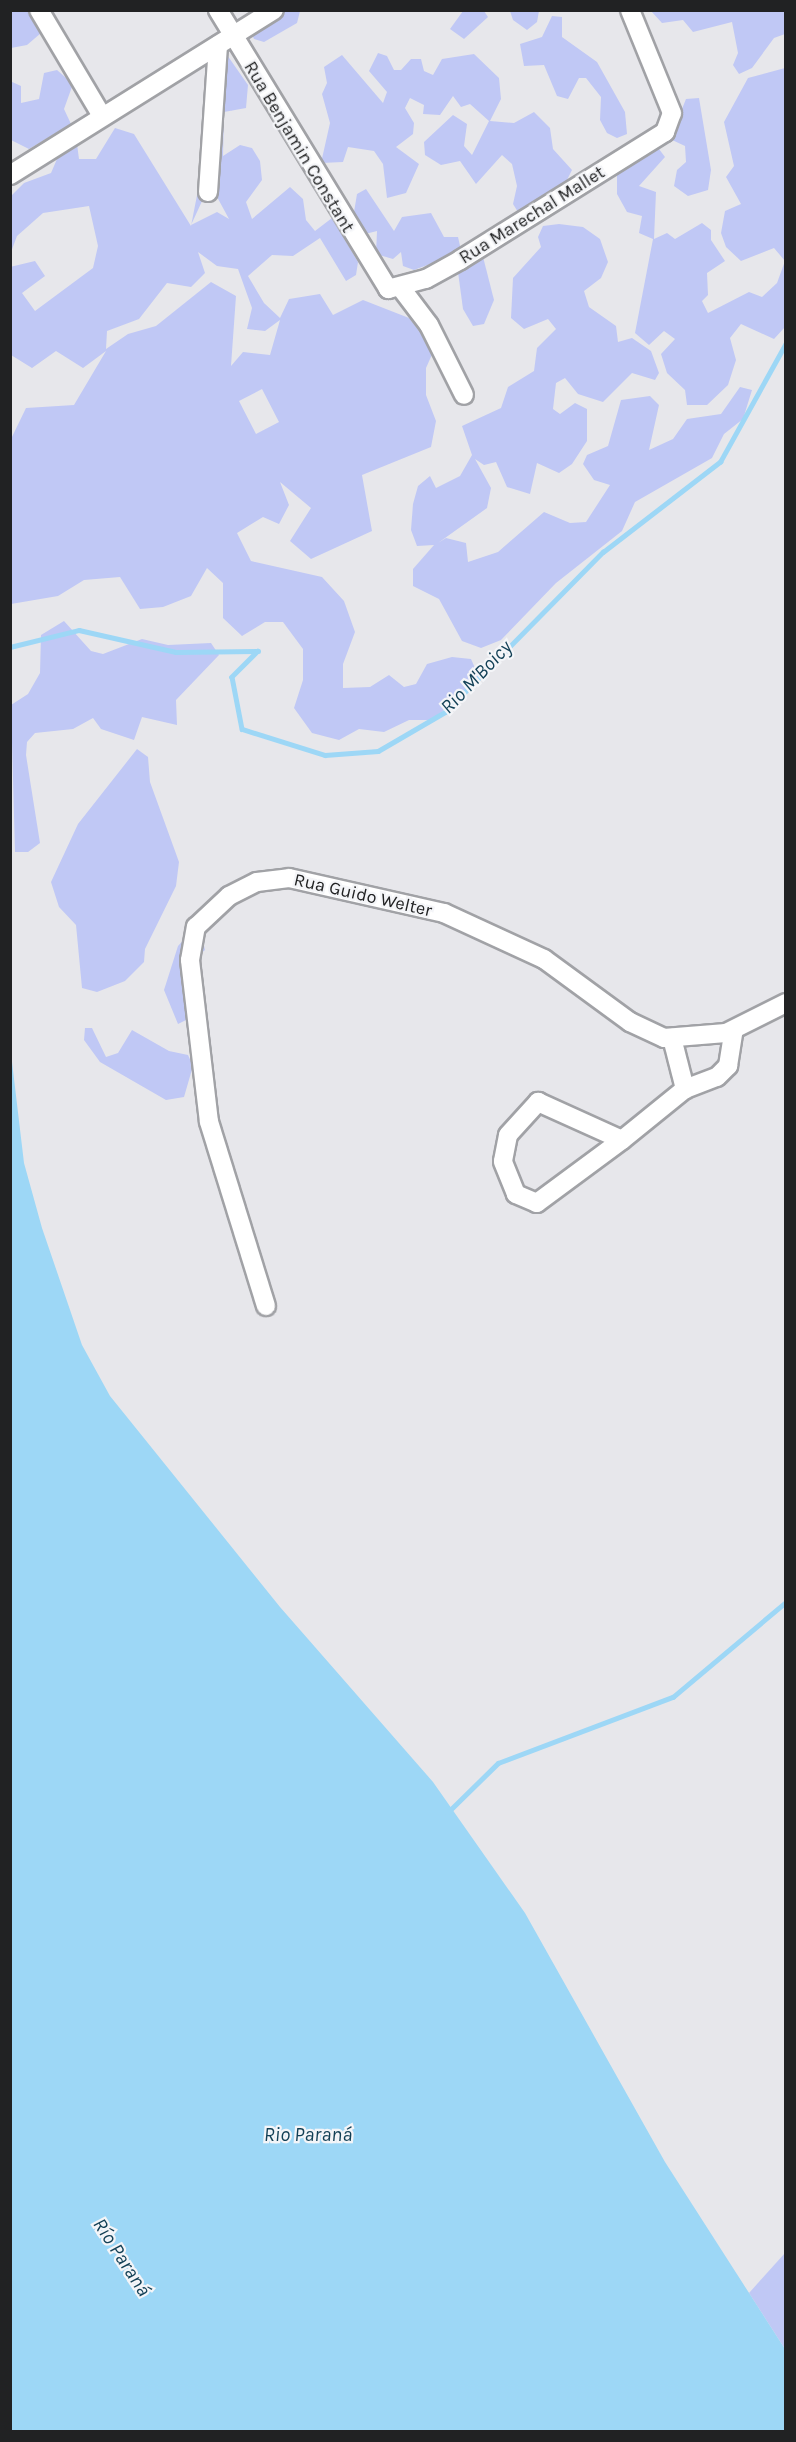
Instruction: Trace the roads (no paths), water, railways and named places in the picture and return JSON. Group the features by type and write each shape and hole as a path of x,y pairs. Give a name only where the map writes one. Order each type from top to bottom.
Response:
{"street":[{"path":"39,10 102,116"},
{"name":"Rua Benjamin Constant","path":"218,10 225,40 381,285 401,288"},
{"path":"10,175 274,10"},
{"name":"Rua Marechal Mallet","path":"401,288 460,260 650,143 672,119 630,10"},
{"path":"208,192 225,40"},
{"path":"401,288 429,325 464,394"},
{"name":"Rua Guido Welter","path":"266,1306 209,1122 190,960 196,927 230,896 257,882 289,878 444,914 544,959 650,1035 672,1038 734,1030 786,1003"},
{"path":"622,1140 538,1102 508,1135 503,1161 516,1194 537,1203 622,1140 685,1089 728,1066 734,1030"},
{"path":"672,1038 685,1089"}],"water":[{"name":"Rio Paraná","path":"10,1045 24,1163 42,1228 82,1345 110,1396 280,1607 433,1782 525,1913 665,2162 785,2349 785,2431 11,2431"}],"waterway":[{"name":"Rio M'Boicy","path":"10,647 79,630 176,652 258,651 232,677 242,729 325,755 378,751 445,712 603,552 720,462 786,343"},
{"path":"447,1813 498,1763 673,1697 786,1602"}],"water label":[{"name":"Río Paraná","path":"122,2257"}]}
